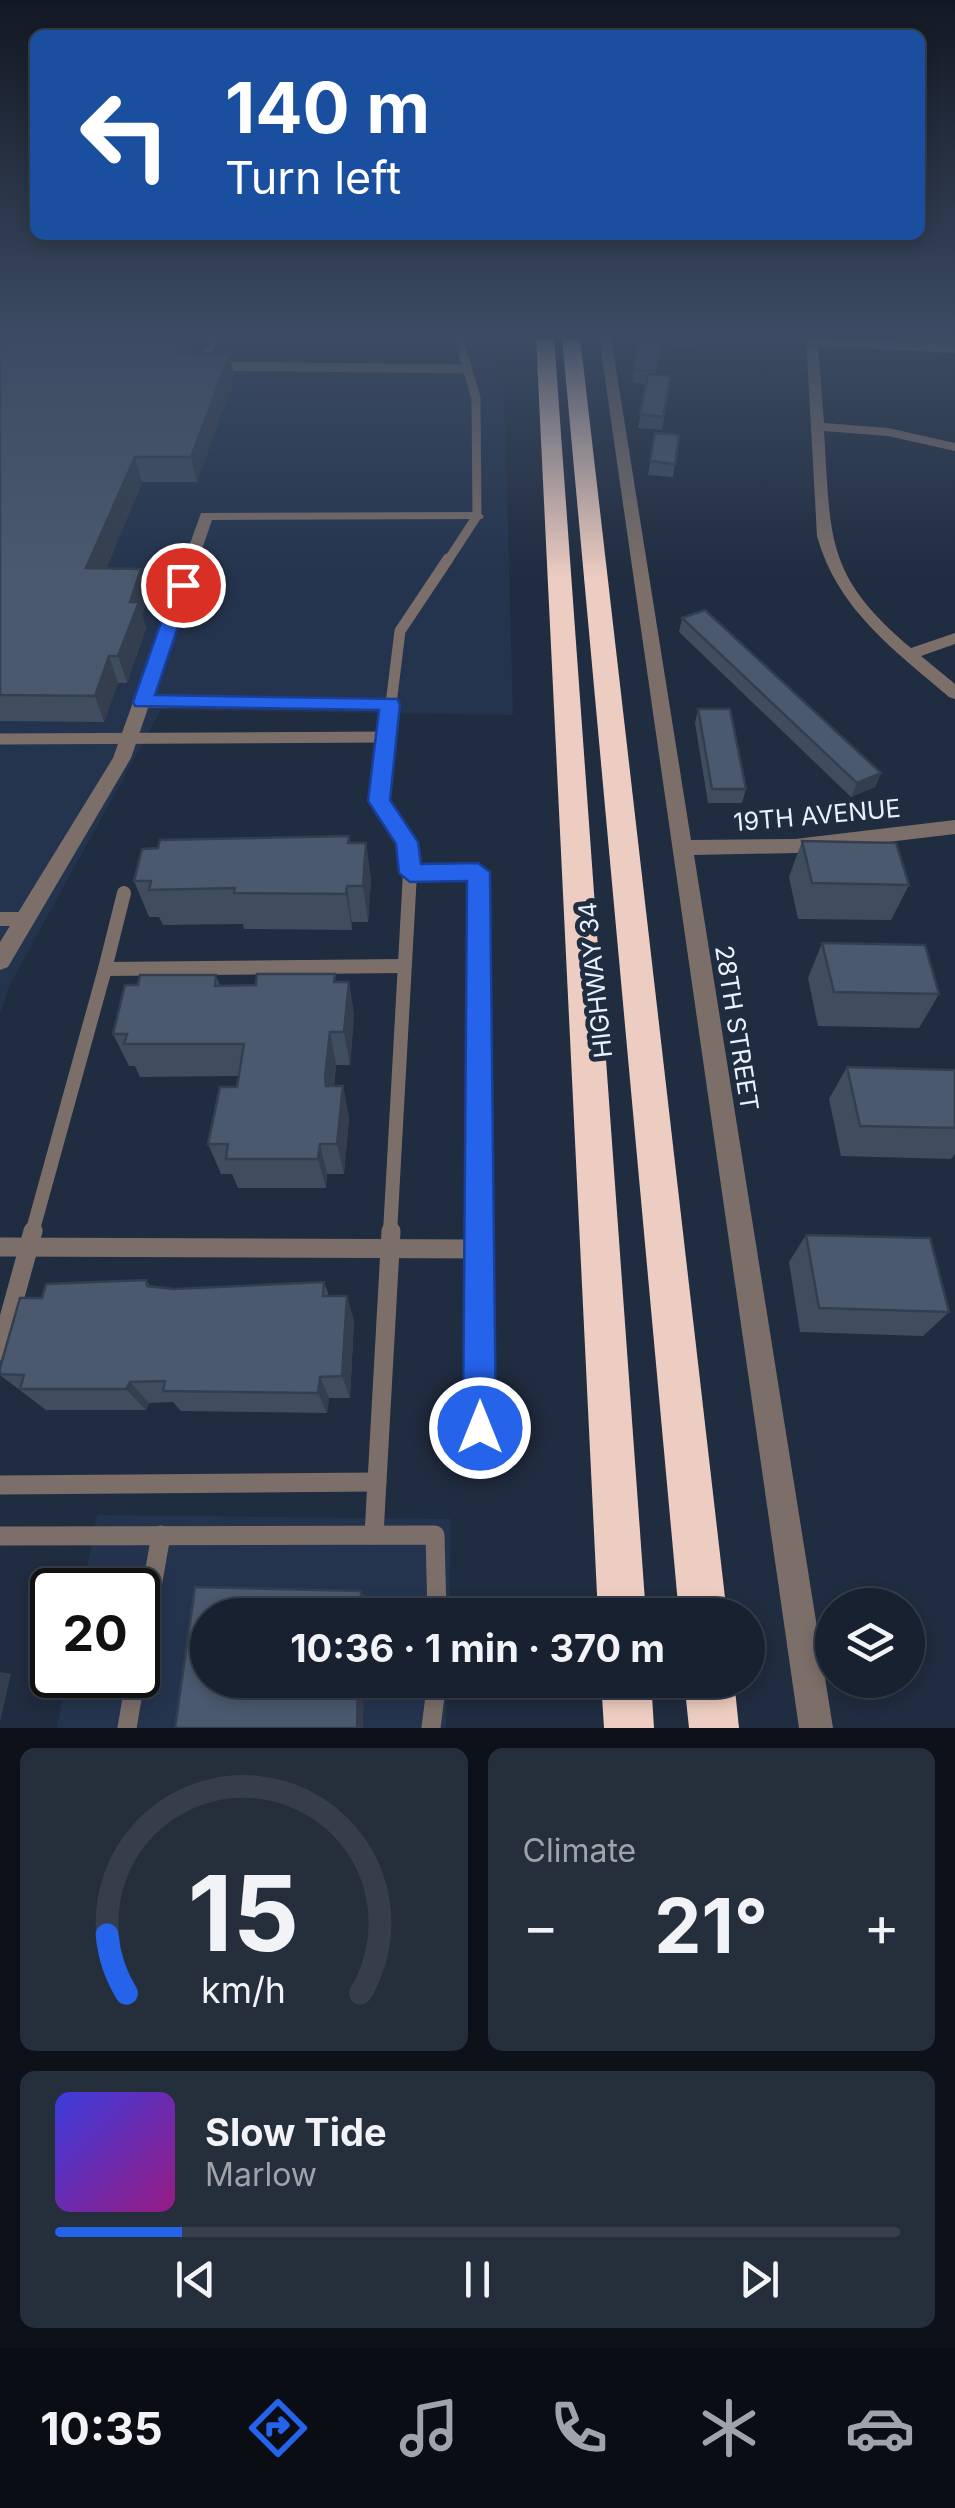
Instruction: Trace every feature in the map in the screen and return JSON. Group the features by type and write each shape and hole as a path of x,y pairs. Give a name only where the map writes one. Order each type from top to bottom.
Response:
{"highway":[{"path":"543,418 554,457"},
{"name":"HIGHWAY 34","path":"551,418 621,1598"},
{"name":"HIGHWAY 34","path":"579,418 701,1598"},
{"path":"627,1698 629,1728"},
{"path":"712,1698 714,1728"}],"street":[{"name":"28TH STREET","path":"617,418 816,1728"},
{"path":"817,418 824,536 832,564 852,601 955,693"},
{"path":"818,427 888,432 955,447"},
{"path":"0,961 122,758 206,516 478,516"},
{"path":"911,654 955,638"},
{"name":"19TH AVENUE","path":"683,848 795,846 955,827"}],"lane":[{"path":"374,1535 410,873 407,842 379,801 400,630 478,516 476,418"},
{"path":"142,702 390,704"},
{"path":"0,740 388,737"},
{"path":"410,873 478,872 480,1428"},
{"path":"0,1350 124,893"},
{"path":"0,919 26,919"},
{"path":"105,969 404,966"},
{"path":"0,1247 480,1249"},
{"path":"0,1485 377,1482"},
{"path":"155,1568 161,1535"},
{"path":"0,1536 435,1535 437,1598"},
{"path":"126,1728 132,1698"},
{"path":"431,1728 435,1698"}],"shaded area":[{"path":"0,418 505,418 513,715 161,710 9,986 0,1014"},
{"path":"97,1515 451,1519 449,1598 190,1598 190,1698 447,1698 446,1728 57,1728 63,1698 160,1698 160,1568 87,1568"}],"building":[{"path":"0,418 206,418 191,457 135,457 86,568 141,569 130,602 139,602 118,656 109,656 95,696 0,695"},
{"path":"655,433 679,435 675,464 650,461"},
{"path":"705,610 881,773 857,783 682,618"},
{"path":"698,709 730,709 746,789 712,789"},
{"path":"349,836 348,843 366,843 363,886 347,886 346,894 234,893 235,888 149,890 151,881 134,881 142,849 158,848 160,840"},
{"path":"802,841 896,843 909,885 812,883"},
{"path":"822,943 925,945 939,994 834,992"},
{"path":"257,974 335,974 334,982 349,982 344,1032 330,1032 325,1077 326,1086 343,1086 337,1144 320,1144 318,1159 226,1159 228,1144 208,1144 220,1087 237,1087 244,1044 124,1044 127,1034 113,1034 125,985 138,985 140,975 216,975 215,986 256,985"},
{"path":"847,1067 955,1070 955,1128 860,1126"},
{"path":"806,1235 930,1238 949,1312 819,1308"},
{"path":"146,1280 147,1286 174,1289 324,1282 323,1296 347,1296 342,1376 320,1377 318,1393 163,1391 165,1381 130,1382 126,1389 20,1389 24,1375 0,1374 20,1298 42,1298 46,1284"},
{"path":"195,1587 361,1591 361,1598 193,1598"},
{"path":"190,1622 190,1698 358,1698 357,1728 175,1728"}],"route":[{"path":"183,585 142,702 390,704 379,801 407,842 410,873 478,872 480,1428"}]}
